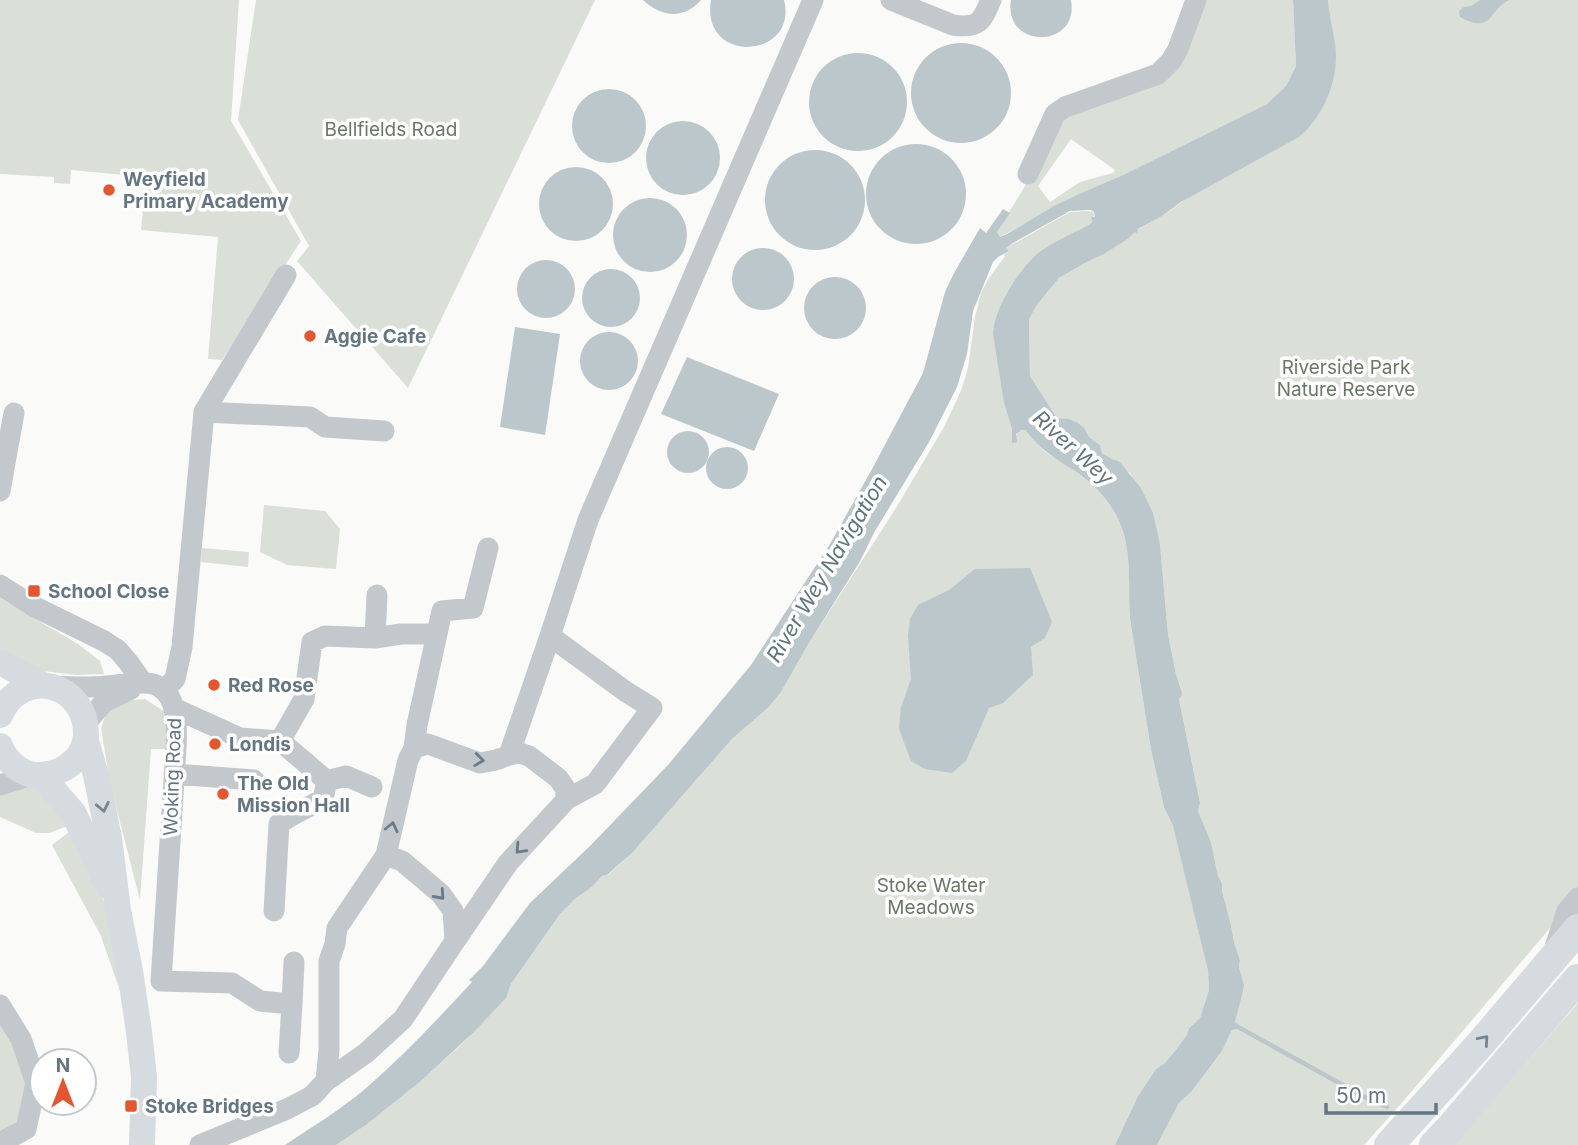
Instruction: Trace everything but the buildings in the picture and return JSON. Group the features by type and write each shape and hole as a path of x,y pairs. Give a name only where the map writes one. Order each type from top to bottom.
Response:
{"highway":[{"path":"1389,1145 1482,1042 1578,929"},
{"path":"1434,1145 1577,981"}],"main road":[{"path":"0,662 68,694 80,706 109,838 118,910 134,995 144,1077 142,1145"},
{"path":"0,715 4,704 17,692 46,685"},
{"path":"36,775 66,769 79,757 86,732"},
{"path":"0,746 3,755 15,768 36,775 74,814 118,910"}],"street":[{"path":"509,754 588,520 813,0"},
{"path":"891,0 963,27 979,23 991,0"},
{"path":"1027,174 1055,114 1065,107 1158,74 1171,61 1196,0"},
{"path":"286,275 204,412 181,647 169,699 240,738 280,741 327,781"},
{"path":"204,412 310,417 325,427 384,430"},
{"path":"0,491 15,413"},
{"path":"326,1081 329,1050 329,961 337,928 386,855 408,760 414,748 442,611 473,608 488,548"},
{"path":"0,585 33,606 118,650 143,683"},
{"path":"375,638 377,595"},
{"path":"280,741 304,699 312,642 325,636 375,638 401,634 438,634"},
{"path":"200,1145 312,1096 326,1081 366,1053 403,1019 508,863 567,799 596,784 652,708 550,636"},
{"path":"46,685 97,687 143,683"},
{"path":"86,732 104,702 143,683"},
{"name":"Woking Road","path":"143,683 155,684 169,699 177,728 161,981 232,984 260,1001 292,1004"},
{"path":"414,748 428,744 480,763 520,753 558,778 565,788 567,799"},
{"path":"174,774 254,780"},
{"path":"0,785 36,775"},
{"path":"327,781 346,776 372,787"},
{"path":"274,911 279,824 292,814 323,799 327,781"},
{"path":"386,855 401,861 441,894 453,911 455,941"},
{"path":"1550,962 1567,911 1578,898"},
{"path":"289,1053 294,962"},
{"path":"0,1005 21,1039 36,1083 26,1129 0,1143"}],"green space":[{"path":"0,0 239,0 231,121 301,241 222,360 208,359 218,237 141,230 146,177 71,170 70,184 54,183 54,177 0,174"},
{"name":"Bellfields Road","path":"256,0 595,0 408,388 297,261 309,246 238,120"},
{"path":"1201,0 1293,0 1296,66 1286,86 1267,104 1088,190 1000,237 997,232 1031,176 1058,120 1163,75","holes":["1071,139 1115,170 1113,173 1080,182 1050,202 1038,186"]},
{"name":"Riverside Park Nature Reserve","path":"1328,0 1578,0 1578,895 1364,1145 1157,1145 1179,1103 1192,1091 1222,1051 1232,1030 1244,1028 1235,1022 1244,985 1211,842 1198,811 1200,803 1179,699 1182,693 1168,634 1160,544 1131,474 1119,461 1102,453 1100,445 1089,437 1085,429 1069,419 1057,418 1030,376 1029,320 1036,306 1059,278 1128,239 1137,230 1162,216 1326,101 1334,72"},
{"name":"Stoke Water Meadows","path":"1070,212 1093,212 1095,218 1090,224 1045,249 1004,403 1012,429 1012,443 1018,433 1025,430 1044,451 1096,488 1110,504 1124,533 1130,619 1151,750 1164,807 1173,826 1185,873 1208,971 1209,990 1200,1018 1189,1028 1188,1035 1165,1063 1156,1069 1138,1096 1115,1145 336,1145 421,1081 464,1042 506,998 511,984 560,914 633,852 732,739 769,707 896,508 944,427 961,391 968,368 981,293 1004,254 1009,251 1006,248"},
{"path":"264,505 325,511 340,529 336,569 287,565 260,552"},
{"path":"202,548 249,552 248,567 201,562"},
{"path":"0,598 78,644 100,661 104,674 76,675 43,671 0,652"},
{"path":"145,699 165,712 168,749 151,749 140,900 110,783 101,728 106,714 119,701"},
{"path":"31,785 45,792 72,824 50,833 36,833 0,817 0,791"},
{"path":"69,832 100,889 120,955 128,1014 101,936 52,845"},
{"path":"1578,1003 1578,1145 1454,1145"},
{"path":"0,1011 28,1073 28,1096 22,1118 14,1127 0,1134"}],"water":[{"path":"643,0 701,0 687,11 672,14 657,10"},
{"path":"711,0 784,0 785,20 777,34 765,43 749,47 733,45 720,36 712,21"},
{"path":"1011,0 1071,0 1071,16 1064,28 1054,35 1029,35 1018,28 1012,16"},
{"path":"1293,0 1328,0 1335,43 1333,82 1323,107 1308,128 1299,137 1181,202 1104,254 1059,278 1036,306 1029,320 1030,376 1057,418 1078,423 1089,437 1100,445 1102,453 1119,461 1141,488 1153,513 1160,544 1168,634 1182,693 1179,699 1200,803 1198,811 1211,842 1244,985 1235,1022 1244,1028 1243,1031 1232,1030 1222,1051 1192,1091 1179,1103 1157,1145 1115,1145 1138,1096 1156,1069 1165,1063 1187,1035 1189,1028 1200,1018 1209,990 1208,971 1173,826 1164,807 1151,750 1130,619 1126,544 1114,512 1093,485 1045,451 1025,430 1016,434 1017,442 1012,443 1012,429 1004,403 993,334 1002,302 1022,270 1043,249 1090,224 1092,217 1095,217 1091,210 1070,211 1013,243 1006,248 1009,251 993,262 973,311 967,354 957,387 929,442 875,531 859,563 781,692 769,707 732,739 633,852 560,914 511,984 506,998 421,1081 336,1145 285,1145 365,1089 433,1023 472,982 469,980 483,966 530,903 591,845 668,765 751,665 830,544 923,373 945,292 980,228 986,233 1003,209 1010,213 997,232 1000,237 1007,234 1054,206 1267,104 1286,86 1296,66"},
{"path":"1480,0 1509,0 1484,22 1471,22 1460,17 1459,11"},
{"path":"961,43 980,47 996,58 1007,74 1011,93 1007,112 996,128 980,139 961,143 942,139 926,128 915,112 911,93 915,74 926,58 942,47"},
{"path":"848,53 868,53 893,67 904,83 907,102 904,121 893,137 868,151 848,151 831,143 817,129 809,112 809,92 817,75 831,61"},
{"path":"609,89 630,95 640,105 646,126 640,147 630,157 609,163 588,157 578,147 572,126 578,105 588,95"},
{"path":"683,121 704,127 714,137 720,158 714,179 704,189 683,195 662,189 652,179 646,158 652,137 662,127"},
{"path":"916,144 935,148 951,159 962,175 966,194 962,213 951,229 935,240 916,244 897,240 881,229 870,213 866,194 870,175 881,159 897,148"},
{"path":"815,150 834,154 850,165 861,181 865,200 861,219 850,235 834,246 815,250 796,246 780,235 769,219 765,200 769,181 780,165 796,154"},
{"path":"576,167 597,173 607,183 613,204 607,225 597,235 576,241 555,235 545,225 539,204 545,183 555,173"},
{"path":"650,198 671,204 681,214 687,235 681,256 671,266 650,272 629,266 619,256 613,235 619,214 629,204"},
{"path":"763,248 785,257 794,279 785,301 763,310 741,301 732,279 741,257"},
{"path":"546,260 562,265 570,273 575,289 570,305 562,313 546,318 530,313 522,305 517,289 522,273 530,265"},
{"path":"611,269 627,274 635,282 640,298 635,314 627,322 611,327 595,322 587,314 582,298 587,282 595,274"},
{"path":"835,277 857,286 866,308 857,330 835,339 813,330 804,308 813,286"},
{"path":"515,327 560,334 545,435 500,427"},
{"path":"609,332 625,337 633,345 638,361 633,377 625,385 609,390 593,385 585,377 580,361 585,345 593,337"},
{"path":"687,357 779,394 754,451 661,414"},
{"path":"688,431 703,437 709,452 703,467 688,473 673,467 667,452 673,437"},
{"path":"727,447 742,453 748,468 742,483 727,489 712,483 706,468 712,453"},
{"path":"1030,568 1052,622 1045,638 1031,647 1033,675 1003,703 989,708 966,761 952,773 925,769 911,761 899,729 901,707 911,679 908,636 910,619 918,605 949,590 975,569"}],"waterway":[{"path":"1240,1028 1387,1107"}],"place":[{"name":"Weyfield Primary Academy","path":"109,190"},
{"name":"Aggie Cafe","path":"310,336"},
{"name":"School Close","path":"34,591"},
{"name":"Red Rose","path":"214,685"},
{"name":"Londis","path":"215,744"},
{"name":"The Old Mission Hall","path":"223,794"},
{"name":"Stoke Bridges","path":"131,1106"}],"water label":[{"name":"River Wey","path":"1073,448"},
{"name":"River Wey Navigation","path":"827,569"}]}
